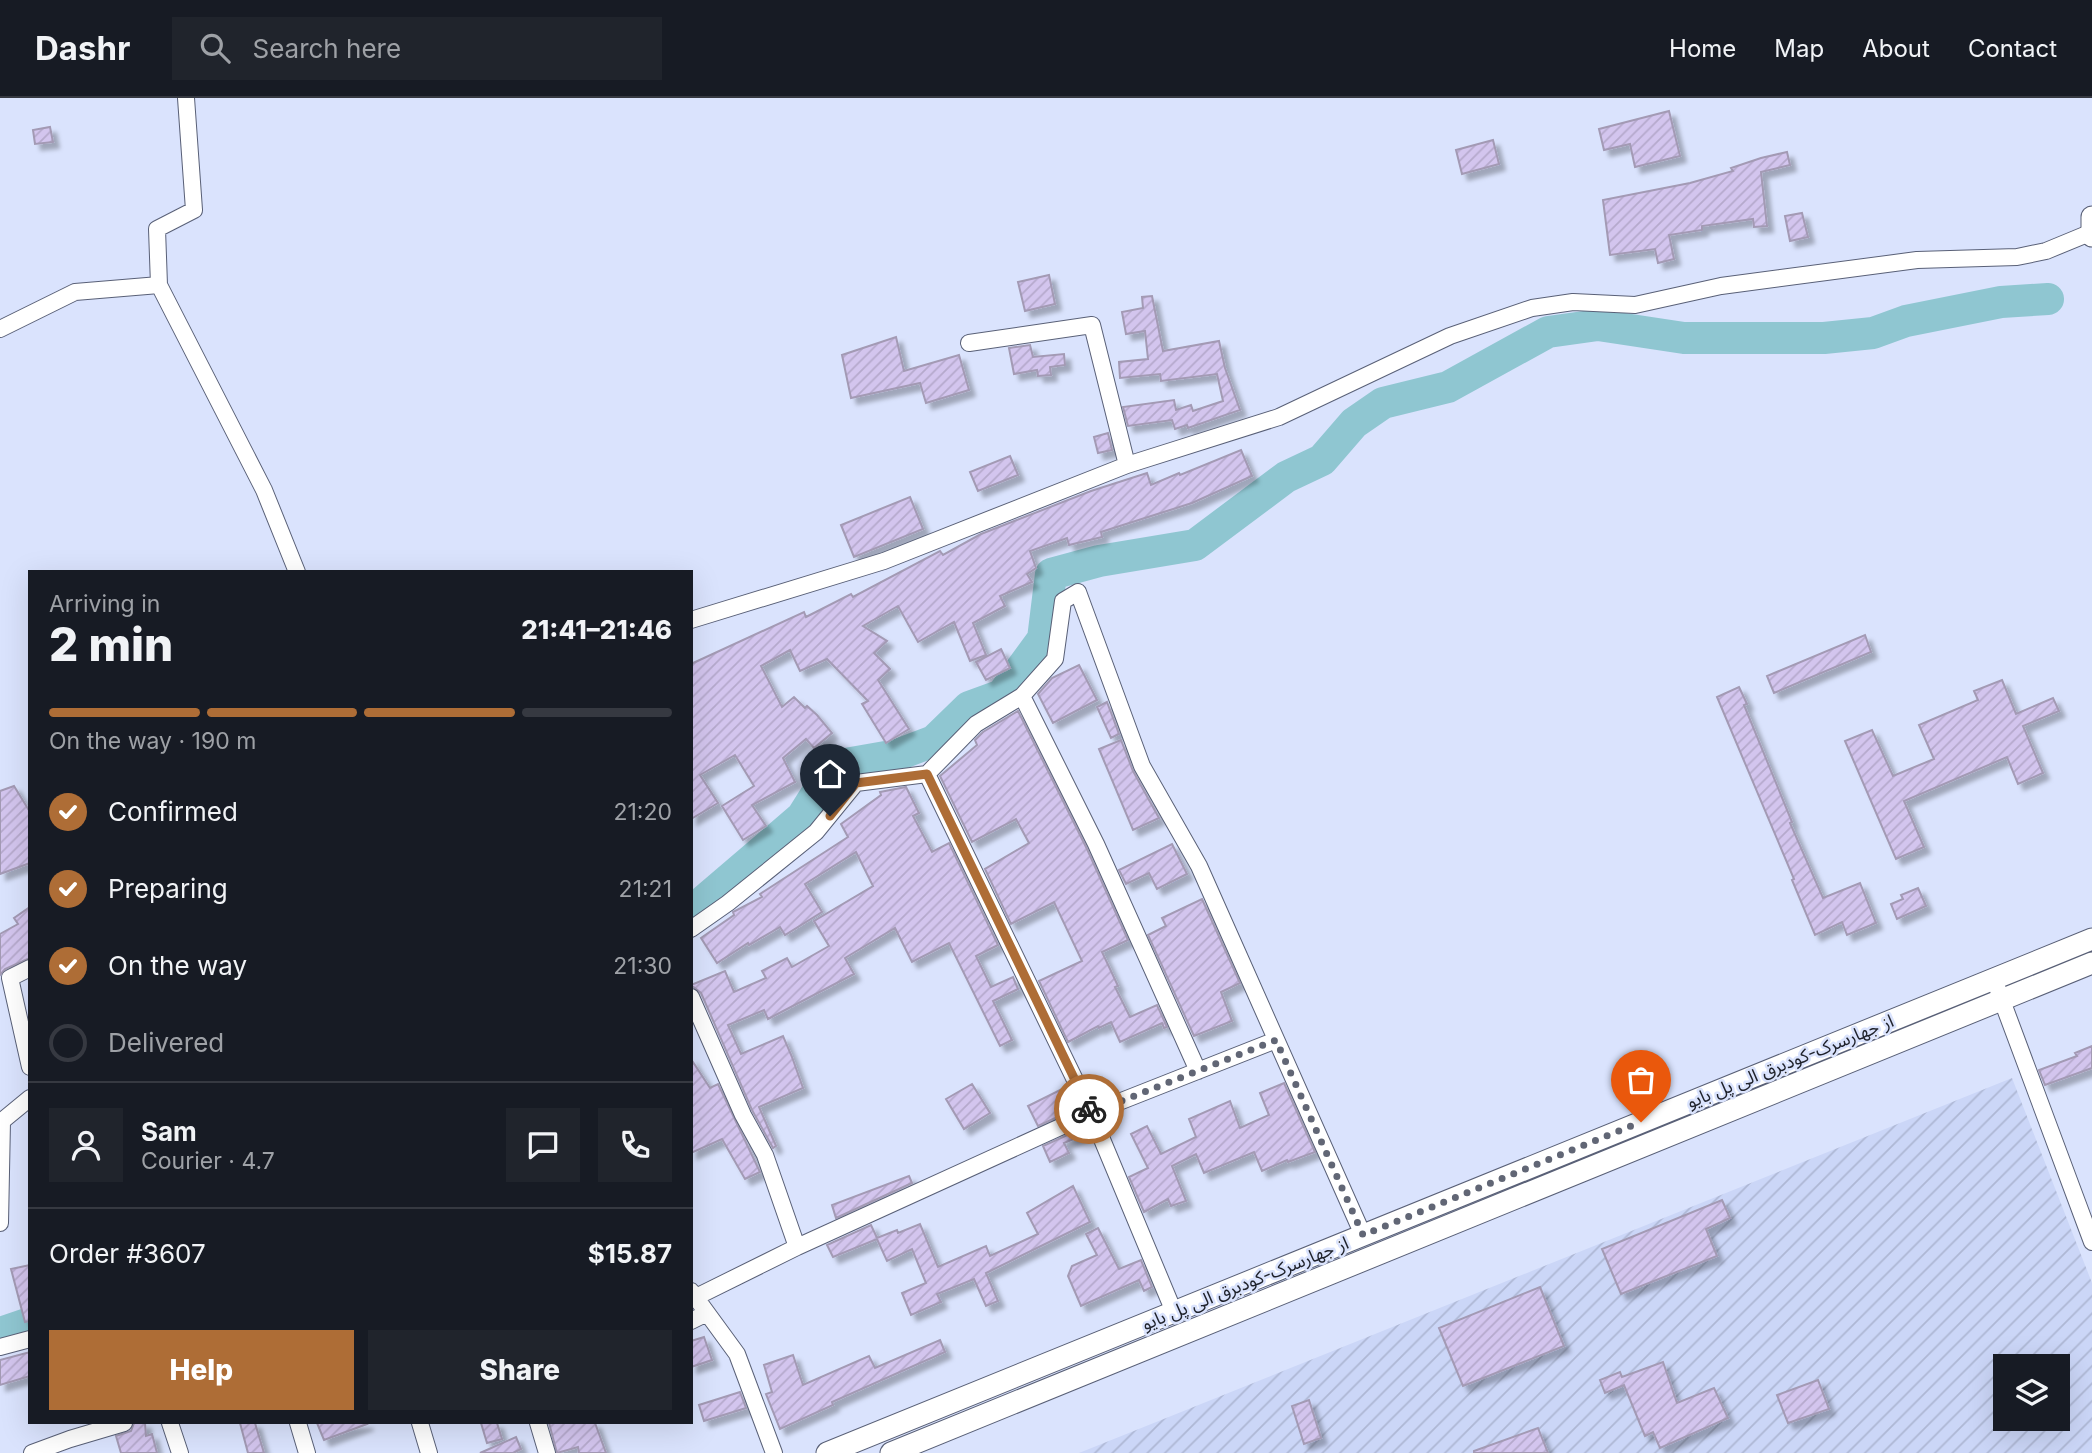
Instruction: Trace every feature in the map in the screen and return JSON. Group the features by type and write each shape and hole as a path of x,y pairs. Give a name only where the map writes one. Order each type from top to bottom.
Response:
{"street":[{"path":"186,98 194,210 157,229 159,285 264,490 296,570"},
{"path":"693,619 884,561 1127,465 1279,417 1450,336 1532,308 1573,302 1635,305 1721,286 1917,260 2017,257 2046,251 2092,234 2092,217"},
{"path":"0,329 75,292 159,285"},
{"path":"969,343 1092,325 1127,465"},
{"path":"693,928 729,903 816,832 856,783 927,774 976,724 1022,696 1055,659 1063,601 1079,592 1142,766 1199,866 1363,1235"},
{"path":"1022,696 1097,844 1198,1071"},
{"path":"927,774 1091,1113 1174,1312"},
{"name":"از جهارسرک-کودبرق الی پل بایو","path":"827,1453 2092,939"},
{"name":"از جهارسرک-کودبرق الی پل بایو","path":"891,1453 2092,963"},
{"path":"28,969 10,978 28,1058"},
{"path":"1994,979 2090,1233"},
{"path":"693,1002 743,1115 765,1156 797,1247"},
{"path":"774,1453 737,1354 694,1294 1091,1113 1276,1040"},
{"path":"0,1223 1,1122 28,1100"},
{"path":"693,1320 707,1313"},
{"path":"0,1347 28,1340"},
{"path":"32,1453 121,1424"},
{"path":"170,1424 180,1453"},
{"path":"298,1424 307,1453"},
{"path":"420,1424 429,1453"},
{"path":"538,1424 547,1453"}],"shaded area":[{"path":"2012,1078 2092,1283 2092,1453 1079,1453"}],"building":[{"path":"1669,111 1680,156 1635,167 1630,144 1604,150 1599,129"},
{"path":"50,127 53,142 35,144 33,130"},
{"path":"1493,140 1499,164 1462,174 1456,150"},
{"path":"1787,152 1790,165 1761,172 1767,226 1754,227 1753,219 1702,226 1702,230 1669,235 1674,259 1658,263 1655,249 1610,255 1603,200 1690,183 1733,171 1731,168 1761,158"},
{"path":"1802,213 1808,237 1790,241 1785,216"},
{"path":"1049,275 1055,304 1025,311 1018,282"},
{"path":"1152,296 1163,351 1219,341 1225,368 1240,410 1188,428 1187,425 1175,429 1172,420 1128,426 1123,407 1174,400 1176,410 1191,405 1193,411 1223,401 1217,374 1161,381 1160,374 1120,378 1119,362 1148,359 1145,331 1126,334 1122,312 1143,308 1142,297"},
{"path":"896,337 904,371 959,355 969,390 926,403 920,383 851,398 842,355"},
{"path":"1030,345 1033,357 1064,354 1065,365 1050,367 1051,375 1038,376 1037,370 1014,374 1009,348"},
{"path":"1108,433 1112,450 1098,453 1094,437"},
{"path":"1241,450 1252,476 1192,503 1101,532 1102,537 1069,545 1067,538 1030,551 1036,568 1027,574 1032,582 1000,596 1005,606 973,623 986,655 970,661 954,622 918,642 898,606 863,626 887,641 874,653 890,669 878,680 909,729 886,743 862,704 868,701 827,659 800,671 790,650 761,666 782,707 794,697 817,715 832,733 814,748 806,739 783,758 795,782 752,805 766,826 743,840 722,806 754,786 735,755 700,775 718,803 693,818 693,663 804,612 806,617 851,594 853,597 940,551 943,555 981,534 1091,491 1147,473 1151,485 1179,473 1180,475"},
{"path":"1010,456 1018,475 978,491 970,472"},
{"path":"910,497 923,529 854,557 841,525"},
{"path":"1865,635 1871,652 1774,693 1767,676"},
{"path":"1001,649 1010,668 986,680 976,662"},
{"path":"1079,665 1097,700 1053,723 1038,694 1052,678"},
{"path":"2002,680 2016,714 2053,698 2059,711 2023,726 2043,773 2018,784 2007,757 1904,801 1924,847 1896,859 1845,741 1872,730 1893,776 1934,759 1919,725 1978,700 1974,691"},
{"path":"1739,687 1792,822 1790,823 1823,898 1860,883 1876,923 1847,935 1842,922 1815,935 1717,697"},
{"path":"1107,702 1119,734 1111,738 1097,707"},
{"path":"1018,711 1087,849 1128,940 1102,952 1118,986 1115,987 1130,1017 1157,1005 1167,1027 1164,1028 1162,1023 1120,1042 1111,1022 1068,1042 1039,981 1082,961 1054,902 1011,924 985,869 1029,843 1016,819 972,842 940,776 977,745 975,740 983,732"},
{"path":"1121,740 1133,771 1159,818 1133,830 1099,749"},
{"path":"14,786 28,809 28,864 0,874 0,791"},
{"path":"906,787 919,813 913,816 932,852 949,843 998,945 976,956 991,987 1013,977 1018,989 993,1001 1012,1040 1000,1046 949,943 912,962 895,928 845,958 854,974 768,1019 764,1010 728,1025 741,1054 783,1036 792,1057 803,1088 759,1107 776,1146 773,1148 752,1110 701,993 693,984 725,971 734,992 766,978 762,971 787,958 792,967 829,946 814,921 873,886 856,852 805,884 822,912 785,935 780,927 717,963 701,938 734,915 733,912 762,897 760,894 848,837 841,824 881,795 880,792"},
{"path":"1172,844 1187,874 1157,889 1149,873 1126,884 1119,870"},
{"path":"1918,888 1926,906 1897,919 1891,904 1903,899 1901,895"},
{"path":"1202,899 1240,983 1221,992 1232,1021 1194,1036 1148,935 1166,926 1162,918"},
{"path":"28,908 28,959 5,969 0,975 0,934 18,924 14,918"},
{"path":"2092,1046 2092,1068 2045,1085 2039,1070 2077,1056 2075,1053"},
{"path":"693,1062 710,1088 718,1084 760,1172 745,1179 722,1139 693,1152"},
{"path":"1284,1083 1315,1152 1262,1171 1254,1152 1204,1173 1196,1154 1172,1166 1186,1201 1171,1206 1168,1199 1144,1212 1129,1177 1148,1168 1131,1134 1147,1126 1161,1154 1196,1137 1189,1119 1230,1101 1240,1128 1269,1115 1260,1093"},
{"path":"972,1084 990,1113 964,1129 946,1099"},
{"path":"1062,1089 1068,1101 1073,1099 1077,1108 1038,1126 1028,1106"},
{"path":"1085,1127 1088,1133 1064,1143 1069,1153 1050,1162 1043,1146"},
{"path":"909,1176 912,1183 836,1218 832,1205"},
{"path":"1073,1186 1090,1222 986,1273 998,1301 986,1306 974,1279 937,1294 941,1302 911,1315 902,1293 926,1283 912,1249 887,1261 877,1239 833,1257 827,1245 871,1225 877,1238 920,1224 938,1267 986,1246 990,1256 1038,1234 1027,1213"},
{"path":"1722,1200 1730,1218 1706,1229 1717,1256 1621,1294 1602,1249"},
{"path":"1098,1228 1119,1269 1141,1260 1152,1287 1144,1291 1139,1280 1081,1306 1068,1276 1072,1266 1097,1255 1086,1234"},
{"path":"28,1265 28,1321 25,1322 11,1269"},
{"path":"1540,1287 1564,1346 1463,1386 1439,1328"},
{"path":"704,1337 712,1360 693,1366 693,1340"},
{"path":"940,1340 945,1352 832,1402 833,1405 780,1429 766,1394 772,1392 764,1365 793,1355 803,1385 869,1356 875,1368"},
{"path":"28,1353 28,1377 0,1385 0,1360"},
{"path":"1663,1362 1677,1403 1714,1388 1728,1418 1660,1448 1653,1432 1645,1436 1624,1385 1605,1393 1600,1380 1620,1372 1622,1377"},
{"path":"1818,1380 1829,1409 1788,1423 1777,1395"},
{"path":"740,1392 746,1408 704,1421 699,1405"},
{"path":"1309,1400 1321,1438 1304,1444 1292,1406"},
{"path":"134,1424 145,1424 146,1436 152,1434 157,1453 121,1453 116,1436 131,1431"},
{"path":"240,1424 255,1424 264,1453 248,1453"},
{"path":"317,1424 367,1424 324,1440"},
{"path":"481,1424 497,1424 502,1439 487,1443"},
{"path":"549,1424 595,1424 606,1453 579,1453 578,1447 557,1453"},
{"path":"1538,1428 1548,1453 1474,1453 1474,1451"},
{"path":"516,1437 521,1449 513,1453 480,1453"}],"waterway":[{"path":"693,910 802,817 834,766 897,755 934,741 969,707 1002,695 1043,639 1051,574 1099,561 1195,545 1286,477 1322,460 1354,423 1383,403 1448,387 1548,332 1598,325 1684,338 1824,338 1873,333 1906,321 2001,302 2048,299"},
{"path":"0,1333 28,1324"}],"way so far":[{"path":"1089,1109 1091,1113 1276,1040 1363,1235 1641,1122"}],"route":[{"path":"830,816 856,783 927,774 1089,1109"}]}
